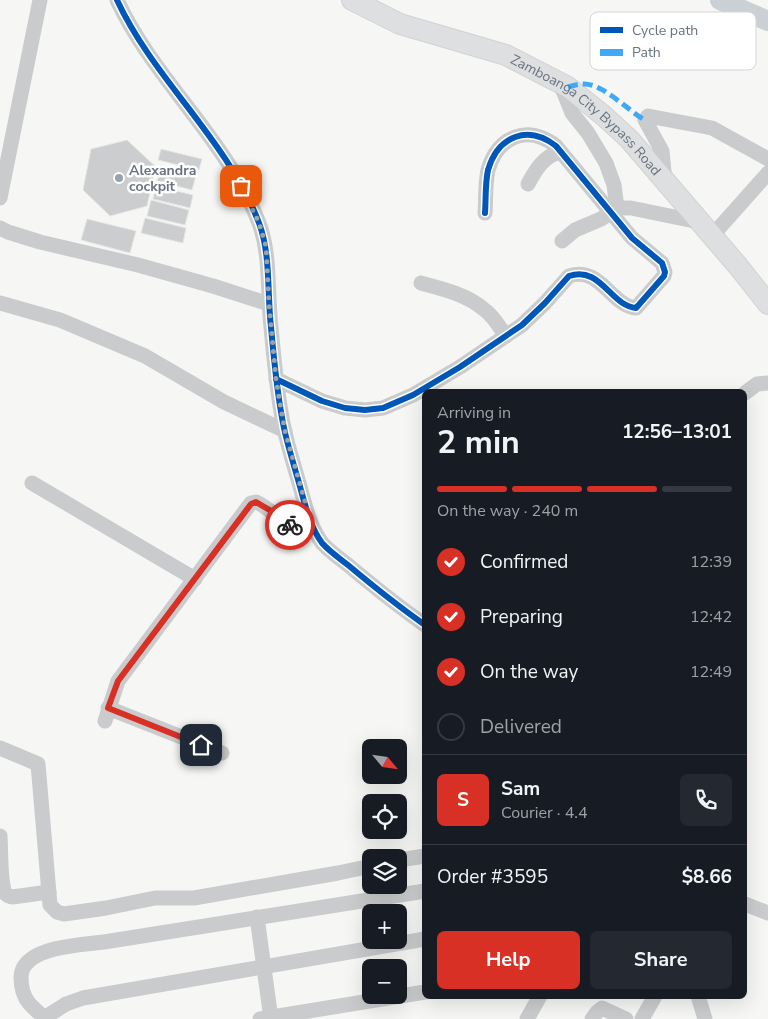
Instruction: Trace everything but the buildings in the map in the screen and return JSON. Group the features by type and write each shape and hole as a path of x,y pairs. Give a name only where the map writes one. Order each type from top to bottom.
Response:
{"main road":[{"name":"Zamboanga City Bypass Road","path":"352,0 400,24 506,55 560,83 604,116 629,139 738,266 768,304"}],"street":[{"path":"0,198 7,126 38,0"},
{"path":"117,0 130,27 164,78 197,119 234,173 259,223 266,246 276,379 285,431 313,530 324,545 382,594 422,624"},
{"path":"560,83 572,113 588,133 606,162 614,185 614,211"},
{"path":"665,182 662,152 644,120 648,116 712,128 762,156 757,186"},
{"path":"423,389 460,367 522,325 546,303 564,280 574,274 584,274 595,279 627,306 633,308 639,306 661,281 665,272 662,263 632,238 614,211 556,146 549,140 539,136 530,134 520,135 503,144 494,156 488,171 485,213"},
{"path":"528,184 536,169 548,157 560,152"},
{"path":"562,241 575,230 614,211 631,208 706,229 757,186 768,173"},
{"path":"0,228 40,242 138,265 269,304"},
{"path":"421,283 460,294 472,301 488,311 506,336"},
{"path":"0,303 60,320 145,356 224,402 285,431"},
{"path":"276,379 322,401 345,408 365,410 383,408 422,390"},
{"path":"747,392 757,384 768,383"},
{"path":"32,483 195,579"},
{"path":"222,753 107,714 118,681 236,525 246,509 254,502 268,508 296,530 304,532 313,530"},
{"path":"0,748 38,764 50,905 57,912 64,914 155,898 194,898 338,874 362,868"},
{"path":"0,836 2,874 7,895 12,897 49,892"},
{"path":"407,859 422,856"},
{"path":"422,891 104,942 55,948 35,956 27,964 22,973 21,985 28,1002 45,1018 66,1004 83,998 422,940"},
{"path":"747,905 768,913"},
{"path":"257,917 267,1018 422,992"},
{"path":"527,1019 538,999"},
{"path":"642,1019 653,999"},
{"path":"699,999 705,1019"},
{"path":"592,1019 602,1008 626,1019"}],"waterway":[{"path":"720,0 747,12"},
{"path":"756,16 768,21"}],"marked path":[{"path":"568,87 583,84 599,88 645,120"}],"cycle path":[{"path":"117,0 132,29 150,57 229,164 259,223 267,261 273,352 282,416 287,442 305,506 314,529 322,543 331,552 422,623"},
{"path":"423,389 460,367 522,325 569,276 580,274 589,276 619,301 627,306 636,308 664,276 665,272 662,263 632,238 556,146 545,139 525,135 515,137 499,149 488,170 485,213"},
{"path":"276,379 322,401 345,408 365,410 383,408 422,390"}],"way so far":[{"path":"241,186 259,223 266,246 276,379 285,431 313,530 304,532 296,530 290,525"}],"place":[{"name":"Alexandra cockpit","path":"119,178"}],"route":[{"path":"201,745 108,708 118,681 251,504 256,502 263,505 290,525"}]}
